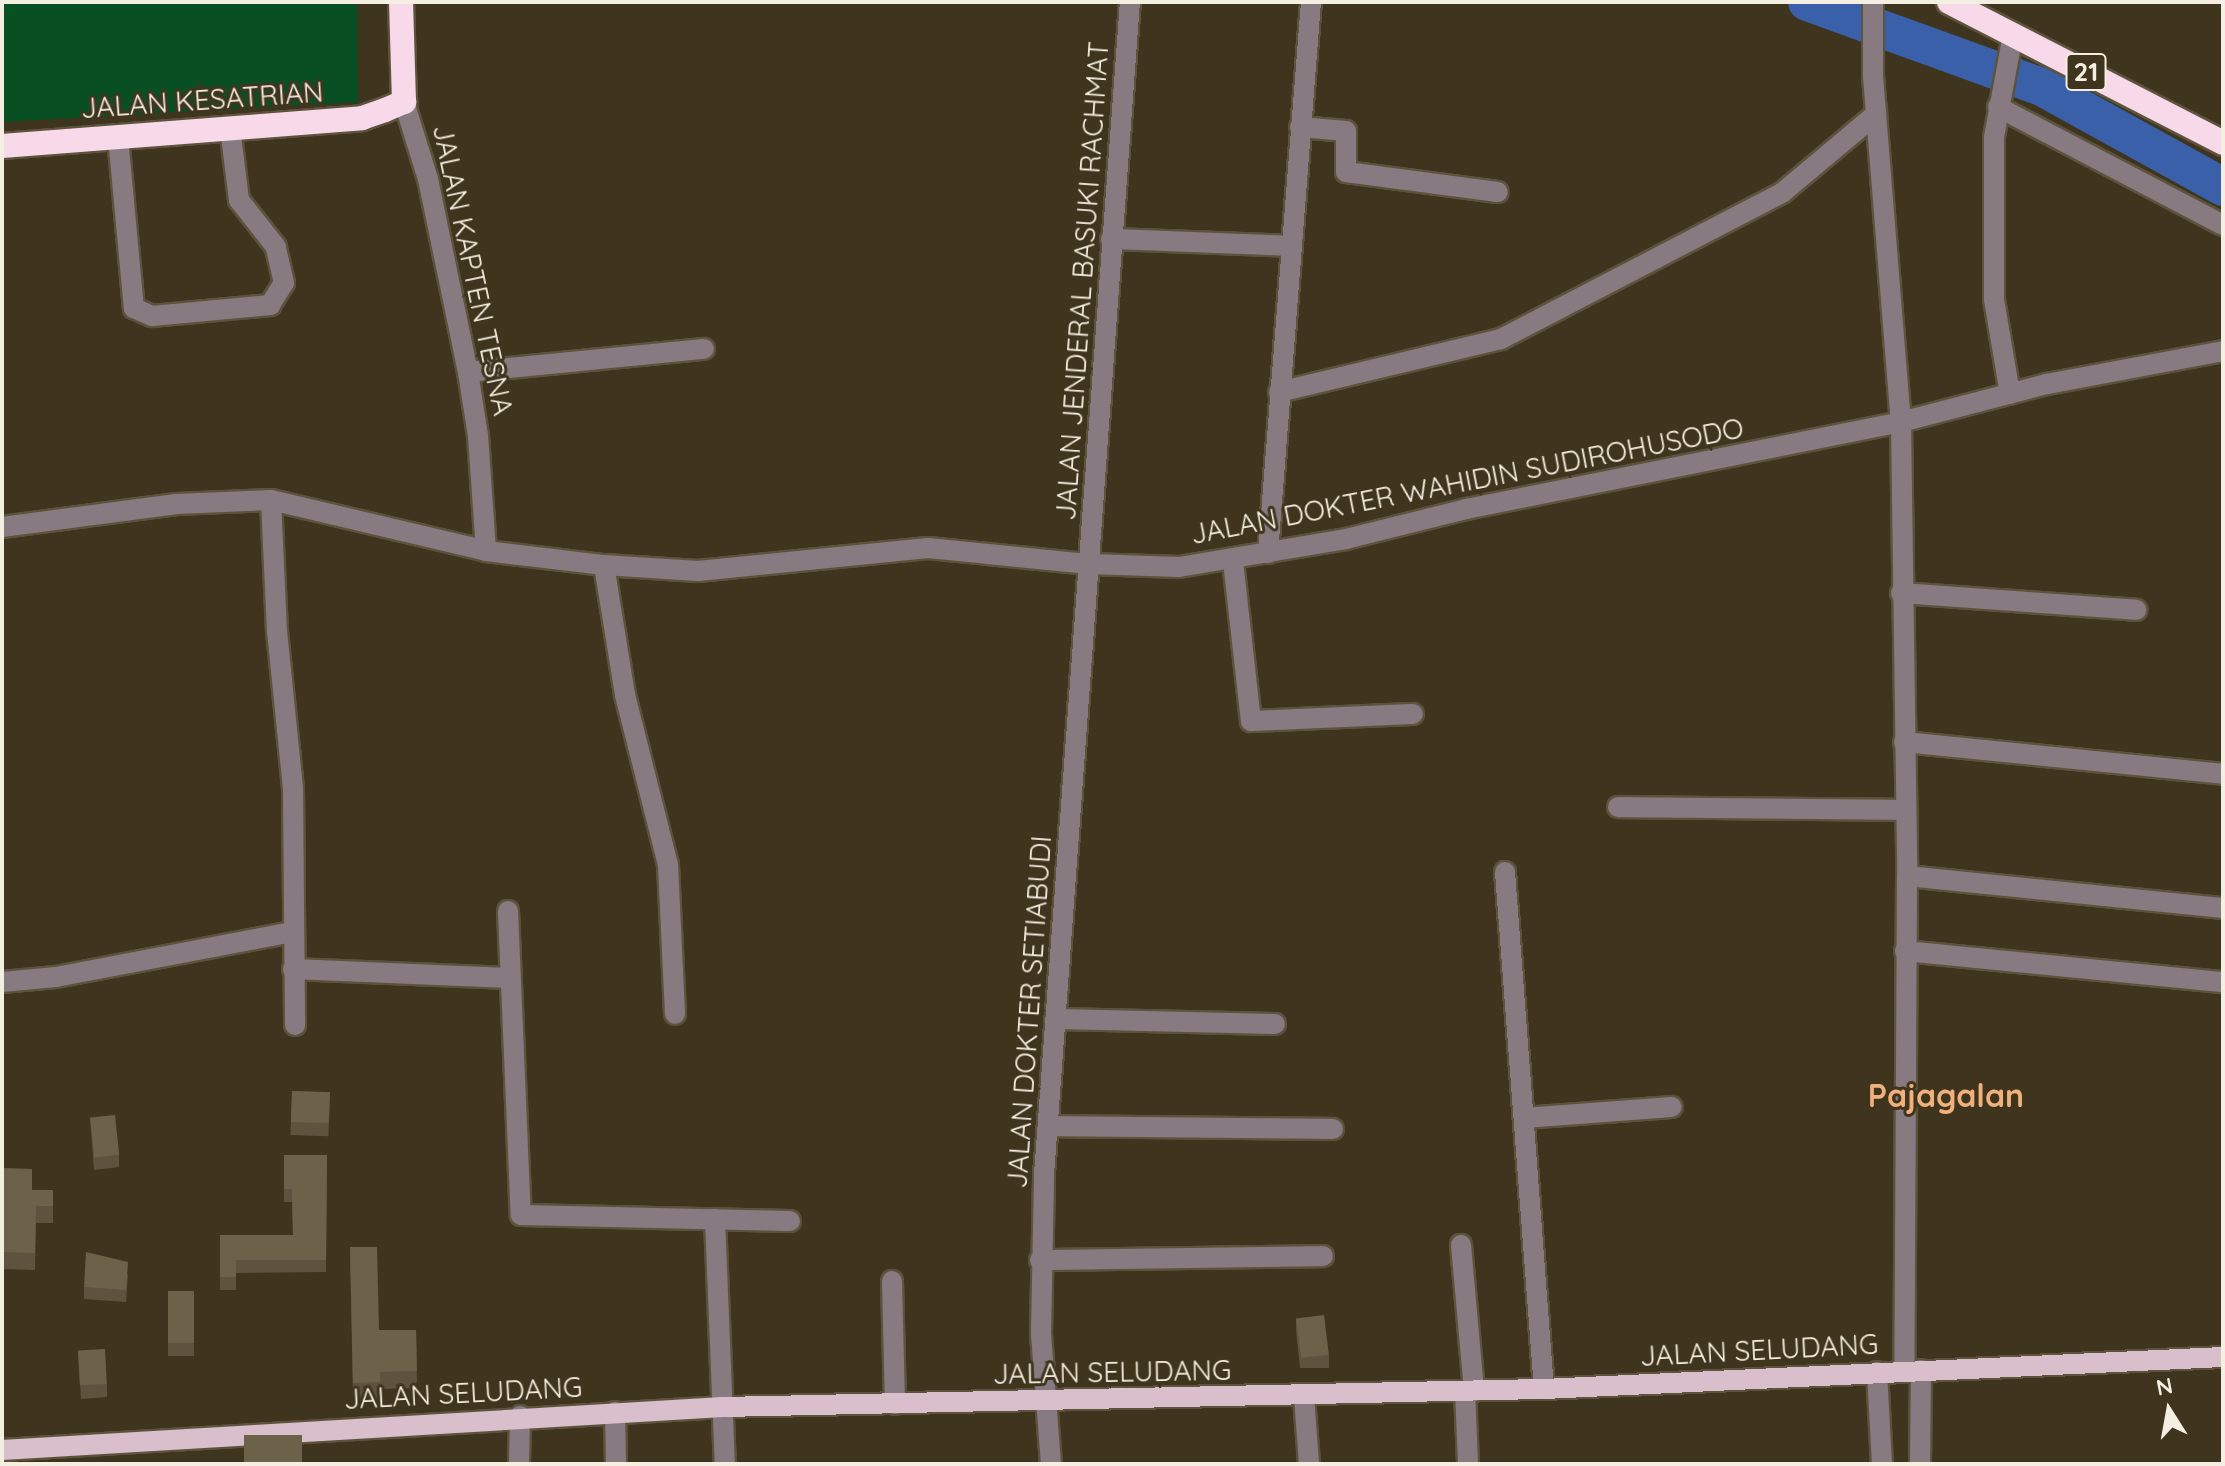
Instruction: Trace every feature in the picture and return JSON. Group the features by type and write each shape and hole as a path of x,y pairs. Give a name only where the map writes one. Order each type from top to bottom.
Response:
{"highway":[{"name":"JALAN KAPTEN TESNA","path":"401,2 404,102"},
{"name":"21","path":"1949,2 2223,143"},
{"name":"JALAN KESATRIAN","path":"2,146 362,118 404,102"}],"main road":[{"name":"JALAN SELUDANG","path":"2,1450 520,1416 723,1407 1304,1397 1544,1389 2223,1357"}],"street":[{"name":"JALAN JENDERAL BASUKI RACHMAT","path":"1089,564 1130,2"},
{"path":"1268,553 1311,2"},
{"path":"1873,2 1876,114 1901,422 1907,876 1905,951 1913,1370 1920,1464"},
{"path":"2010,394 1994,299 1998,107 2013,34"},
{"name":"JALAN KAPTEN TESNA","path":"404,102 428,179 468,372 478,436 486,551"},
{"path":"1998,107 2223,225"},
{"path":"1279,392 1501,339 1782,193 1876,114"},
{"path":"1300,127 1346,131 1346,172 1498,192"},
{"path":"118,137 134,308 152,316 270,305 284,283 276,247 239,200 230,128"},
{"path":"1111,239 1291,246"},
{"path":"468,372 704,349"},
{"name":"JALAN DOKTER WAHIDIN SUDIROHUSODO","path":"2,527 176,504 271,500 486,551 604,565 698,571 928,548 1089,564 1179,567 1233,561 1901,422 2010,394 2223,351"},
{"path":"271,500 293,788 295,1025"},
{"path":"1233,561 1251,721 1413,714"},
{"name":"JALAN DOKTER SETIABUDI","path":"1051,1464 1044,1401 1040,1260 1089,564"},
{"path":"604,565 625,695 668,865 675,1014"},
{"path":"1901,593 2136,610"},
{"path":"1904,742 2223,774"},
{"path":"1618,807 1905,810"},
{"path":"1505,872 1544,1389"},
{"path":"1907,876 2223,908"},
{"path":"508,911 507,978 521,1215 790,1221"},
{"path":"2,982 56,977 293,932"},
{"path":"1905,951 2223,982"},
{"path":"293,969 507,978"},
{"path":"1058,1019 1275,1024"},
{"path":"1524,1118 1672,1107"},
{"path":"1049,1126 1333,1129"},
{"path":"715,1219 725,1464"},
{"path":"1461,1245 1470,1391 1468,1464"},
{"path":"1040,1260 1323,1256"},
{"path":"892,1281 895,1404"},
{"path":"1877,1372 1882,1464"},
{"path":"1304,1397 1309,1464"},
{"path":"615,1412 616,1464"},
{"path":"519,1464 520,1416"}],"green space":[{"path":"2,2 357,2 358,102 2,122"}],"building":[{"path":"292,1091 330,1092 329,1123 291,1122"},
{"path":"115,1115 119,1155 94,1157 90,1118"},
{"path":"284,1155 327,1155 326,1260 236,1260 236,1277 220,1277 220,1235 293,1235 292,1189 284,1189"},
{"path":"2,1168 32,1169 32,1190 53,1190 53,1206 36,1206 35,1253 2,1252"},
{"path":"350,1247 377,1247 379,1330 416,1330 417,1371 380,1372 380,1382 353,1383"},
{"path":"86,1252 128,1262 126,1290 84,1287"},
{"path":"168,1291 194,1291 194,1343 168,1343"},
{"path":"1324,1315 1329,1355 1301,1358 1296,1318"},
{"path":"105,1349 107,1384 80,1385 78,1350"},
{"path":"244,1435 302,1435 302,1464 244,1464"}],"waterway":[{"path":"1807,2 2042,87 2223,187"}],"district":[{"name":"Pajagalan","path":"1946,1095"}]}
